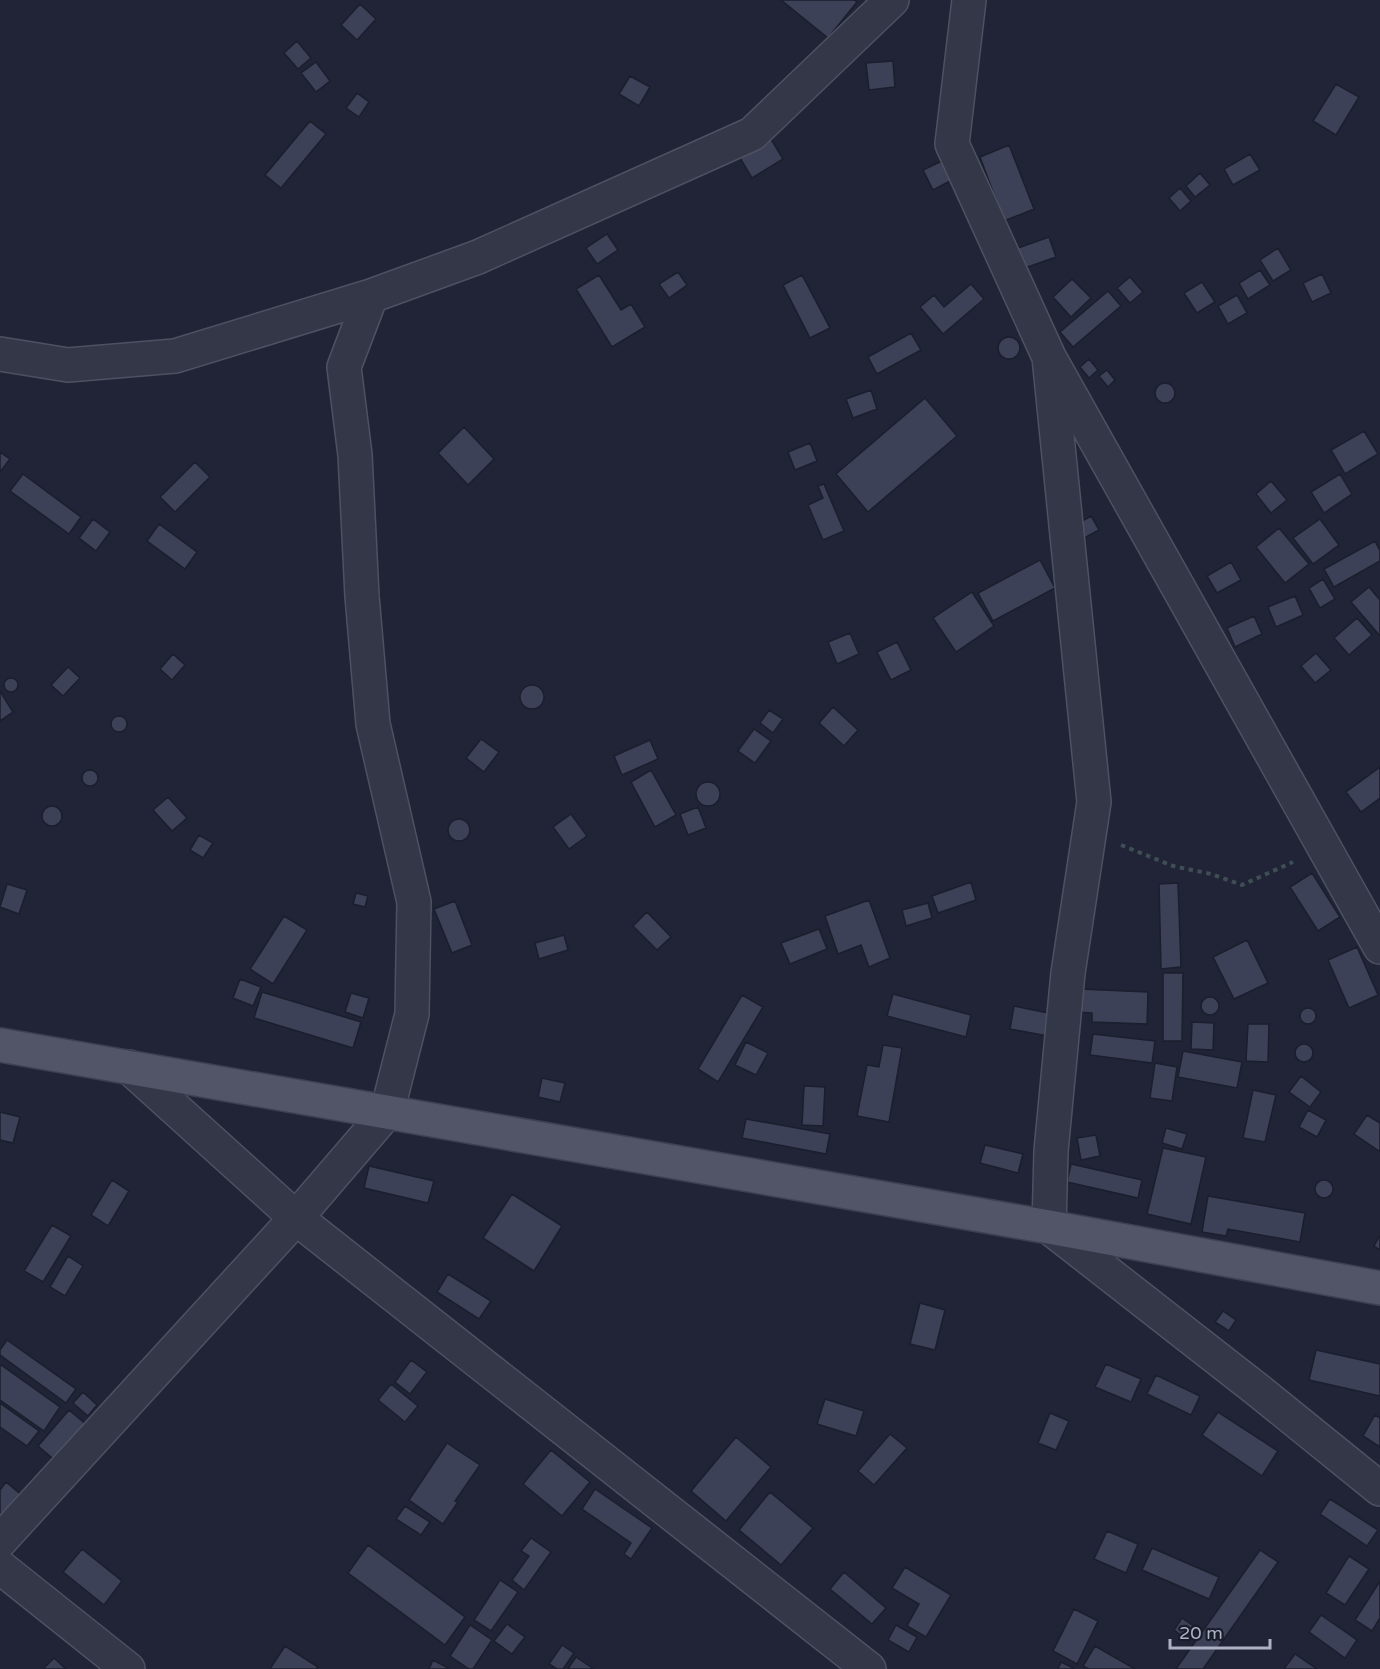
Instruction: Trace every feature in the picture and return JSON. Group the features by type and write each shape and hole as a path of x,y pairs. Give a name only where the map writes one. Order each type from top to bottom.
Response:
{"main road":[{"path":"0,1045 1049,1227 1380,1288"}],"street":[{"path":"0,354 68,365 175,356 371,296 478,257 752,134 892,0"},
{"path":"969,0 952,144 1049,357 1380,947"},
{"path":"0,1540 296,1218 387,1112 412,1014 414,902 373,723 362,596 355,454 344,367 371,296"},
{"path":"1049,357 1094,802 1068,973 1051,1151 1049,1227 1380,1489"},
{"path":"129,1067 296,1218 869,1669"},
{"path":"0,1567 128,1669"}],"path":[{"path":"1094,802 1114,842 1173,866 1211,874 1242,885 1325,849"}],"building":[{"path":"781,0 854,0 857,2 828,38"},
{"path":"360,4 376,19 357,40 341,25"},
{"path":"297,41 311,58 298,69 284,53"},
{"path":"893,61 895,87 869,90 866,63"},
{"path":"316,62 330,81 316,92 301,73"},
{"path":"630,76 650,87 639,106 619,94"},
{"path":"1336,84 1359,97 1336,135 1313,121"},
{"path":"357,93 369,102 359,117 346,108"},
{"path":"310,121 326,134 281,188 265,175"},
{"path":"771,139 783,159 752,178 740,158"},
{"path":"1009,145 1034,209 1004,221 980,157"},
{"path":"1250,154 1260,170 1233,185 1224,169"},
{"path":"942,161 952,180 933,190 923,170"},
{"path":"1200,173 1210,185 1195,197 1186,186"},
{"path":"1180,188 1191,201 1180,211 1169,198"},
{"path":"607,234 618,250 597,264 586,248"},
{"path":"1049,237 1056,257 1025,268 1018,248"},
{"path":"1278,248 1291,270 1273,281 1260,260"},
{"path":"1260,270 1270,285 1248,299 1239,283"},
{"path":"678,272 687,285 669,298 659,284"},
{"path":"1322,274 1331,293 1312,302 1303,283"},
{"path":"599,275 621,310 631,304 645,327 612,347 576,289"},
{"path":"802,275 830,328 810,338 783,285"},
{"path":"1130,277 1143,292 1130,303 1117,288"},
{"path":"1072,279 1091,298 1071,317 1053,297"},
{"path":"1202,282 1215,302 1197,313 1184,293"},
{"path":"971,284 984,299 943,334 920,307 934,295 944,307"},
{"path":"1108,291 1121,306 1073,347 1060,332"},
{"path":"1237,295 1247,313 1228,324 1218,306"},
{"path":"911,333 921,350 877,374 868,357"},
{"path":"1009,337 1017,340 1020,348 1017,356 1009,359 1001,356 998,348 1001,340"},
{"path":"1089,359 1098,370 1089,378 1080,367"},
{"path":"1107,370 1115,380 1108,387 1099,376"},
{"path":"1165,383 1172,386 1175,393 1172,400 1165,403 1158,400 1155,393 1158,386"},
{"path":"871,390 877,409 853,418 846,399"},
{"path":"925,398 957,436 868,512 836,474"},
{"path":"464,427 494,459 468,485 438,453"},
{"path":"1364,431 1378,454 1345,474 1331,450"},
{"path":"810,443 817,461 795,470 788,452"},
{"path":"0,452 10,459 0,472"},
{"path":"195,462 210,477 175,512 160,497"},
{"path":"23,474 81,517 69,534 10,491"},
{"path":"1340,474 1352,494 1324,513 1311,492"},
{"path":"1271,481 1287,500 1271,513 1256,494"},
{"path":"824,484 844,531 823,540 808,505 823,498 818,486"},
{"path":"1091,516 1099,530 1079,541 1072,527"},
{"path":"93,519 110,532 96,551 79,538"},
{"path":"1320,519 1339,545 1313,564 1293,538"},
{"path":"159,524 197,552 185,569 147,541"},
{"path":"1279,528 1309,564 1285,583 1256,547"},
{"path":"1375,541 1380,551 1380,561 1334,587 1324,569"},
{"path":"1040,560 1055,588 993,621 978,593"},
{"path":"1231,562 1241,580 1217,593 1207,576"},
{"path":"1323,579 1335,599 1320,608 1309,588"},
{"path":"1369,587 1380,600 1380,636 1351,602"},
{"path":"972,592 994,626 956,652 933,618"},
{"path":"1295,596 1303,615 1276,627 1268,607"},
{"path":"1254,616 1262,634 1235,647 1227,628"},
{"path":"1357,618 1372,635 1349,655 1334,638"},
{"path":"850,633 859,654 837,664 828,642"},
{"path":"897,642 911,670 891,680 877,652"},
{"path":"1316,653 1331,670 1315,683 1301,666"},
{"path":"173,654 185,665 172,680 160,669"},
{"path":"68,667 80,678 63,696 51,685"},
{"path":"11,678 16,680 18,685 16,690 11,692 6,690 4,685 6,680"},
{"path":"532,685 541,688 544,697 541,706 532,709 523,706 520,697 523,688"},
{"path":"0,691 13,712 0,721"},
{"path":"833,707 858,730 844,746 819,723"},
{"path":"769,710 783,719 773,733 760,723"},
{"path":"119,716 125,718 127,724 125,730 119,732 113,730 111,724 113,718"},
{"path":"754,729 771,741 755,763 738,751"},
{"path":"481,739 499,752 484,772 466,758"},
{"path":"650,740 658,759 622,775 614,756"},
{"path":"1380,767 1380,798 1361,812 1346,792"},
{"path":"90,770 96,772 98,778 96,784 90,786 84,784 82,778 84,772"},
{"path":"651,770 676,815 655,827 631,782"},
{"path":"708,782 717,785 720,794 717,803 708,806 699,803 696,794 699,785"},
{"path":"168,797 187,818 172,831 153,810"},
{"path":"52,806 59,809 62,816 59,823 52,826 45,823 42,816 45,809"},
{"path":"698,807 706,828 688,835 680,814"},
{"path":"571,814 587,836 569,849 553,827"},
{"path":"459,819 467,822 470,830 467,838 459,841 451,838 448,830 451,822"},
{"path":"199,835 213,843 203,858 190,850"},
{"path":"1312,873 1340,917 1318,931 1290,887"},
{"path":"971,882 976,900 938,913 932,896"},
{"path":"1178,883 1181,967 1161,969 1159,884"},
{"path":"7,884 27,890 19,914 0,907"},
{"path":"356,893 368,896 365,907 353,904"},
{"path":"869,900 890,958 869,967 861,945 838,954 825,916"},
{"path":"455,901 472,945 452,953 434,909"},
{"path":"928,903 932,918 906,926 902,910"},
{"path":"647,912 671,937 657,950 633,926"},
{"path":"284,916 307,930 273,984 250,969"},
{"path":"819,929 827,949 790,964 781,943"},
{"path":"564,935 568,950 539,959 535,943"},
{"path":"1247,940 1268,983 1234,999 1213,957"},
{"path":"1357,947 1378,995 1349,1008 1328,960"},
{"path":"1163,973 1183,973 1182,1041 1163,1041"},
{"path":"240,979 261,987 253,1006 233,998"},
{"path":"1079,989 1148,992 1147,1024 1092,1022 1092,1013 1077,1012"},
{"path":"262,992 361,1022 353,1048 254,1018"},
{"path":"351,993 369,998 363,1018 345,1012"},
{"path":"893,994 971,1015 966,1037 887,1016"},
{"path":"742,995 763,1007 718,1082 698,1069"},
{"path":"1210,997 1216,1000 1219,1006 1216,1012 1210,1015 1204,1012 1201,1006 1204,1000"},
{"path":"1014,1006 1058,1015 1053,1037 1010,1029"},
{"path":"1305,1008 1311,1008 1316,1016 1314,1022 1305,1024 1300,1019 1300,1013"},
{"path":"1192,1022 1214,1023 1213,1050 1191,1049"},
{"path":"1248,1024 1269,1024 1268,1062 1246,1061"},
{"path":"1093,1034 1155,1041 1152,1063 1090,1055"},
{"path":"746,1042 768,1053 756,1075 735,1065"},
{"path":"1304,1044 1310,1047 1313,1053 1310,1059 1304,1062 1298,1059 1295,1053 1298,1047"},
{"path":"883,1045 902,1048 889,1122 857,1116 867,1065 879,1067"},
{"path":"1183,1051 1242,1062 1237,1088 1178,1077"},
{"path":"1155,1063 1177,1067 1172,1101 1150,1098"},
{"path":"1301,1076 1321,1092 1310,1107 1289,1092"},
{"path":"542,1078 565,1083 560,1102 538,1097"},
{"path":"804,1086 825,1087 823,1126 802,1125"},
{"path":"1253,1090 1276,1095 1265,1142 1243,1138"},
{"path":"1308,1110 1326,1120 1317,1137 1299,1127"},
{"path":"0,1112 20,1117 13,1143 0,1140"},
{"path":"1367,1115 1380,1123 1379,1151 1354,1134"},
{"path":"746,1119 830,1134 826,1154 742,1138"},
{"path":"1166,1128 1187,1134 1182,1149 1162,1143"},
{"path":"1096,1135 1100,1156 1081,1160 1077,1138"},
{"path":"985,1145 1023,1154 1018,1173 980,1163"},
{"path":"1163,1148 1206,1157 1191,1224 1147,1214"},
{"path":"1071,1164 1142,1180 1138,1198 1067,1182"},
{"path":"369,1166 434,1181 428,1203 364,1188"},
{"path":"112,1180 129,1191 108,1226 91,1215"},
{"path":"1324,1180 1332,1185 1333,1189 1328,1197 1324,1198 1316,1193 1315,1189 1320,1181"},
{"path":"512,1194 562,1226 534,1271 483,1238"},
{"path":"1208,1196 1305,1213 1300,1242 1228,1229 1226,1236 1202,1232"},
{"path":"52,1225 71,1236 43,1282 24,1271"},
{"path":"1380,1235 1380,1250 1374,1246"},
{"path":"68,1256 83,1266 65,1296 50,1287"},
{"path":"448,1274 491,1301 479,1319 437,1292"},
{"path":"920,1303 945,1310 935,1350 910,1344"},
{"path":"1223,1311 1236,1320 1229,1331 1215,1322"},
{"path":"7,1340 76,1389 66,1403 0,1355 0,1350"},
{"path":"1316,1350 1380,1364 1380,1396 1309,1380"},
{"path":"411,1360 427,1372 410,1394 395,1382"},
{"path":"0,1364 60,1407 44,1431 0,1400"},
{"path":"1106,1364 1141,1379 1131,1402 1095,1387"},
{"path":"1156,1375 1200,1396 1191,1415 1147,1394"},
{"path":"391,1384 418,1406 405,1422 378,1400"},
{"path":"83,1392 97,1405 88,1416 73,1403"},
{"path":"825,1399 864,1411 856,1436 817,1424"},
{"path":"0,1403 39,1431 27,1446 0,1427"},
{"path":"69,1410 88,1426 57,1462 38,1446"},
{"path":"1218,1412 1278,1451 1262,1476 1202,1435"},
{"path":"1050,1413 1069,1421 1056,1450 1038,1443"},
{"path":"1375,1415 1380,1418 1380,1447 1363,1436"},
{"path":"890,1434 907,1448 874,1485 858,1471"},
{"path":"736,1437 771,1467 726,1521 691,1491"},
{"path":"447,1443 480,1465 455,1501 458,1502 443,1524 409,1500"},
{"path":"551,1450 590,1482 562,1516 523,1484"},
{"path":"6,1482 24,1497 0,1519 0,1490"},
{"path":"595,1489 652,1528 631,1559 624,1554 631,1543 582,1509"},
{"path":"770,1492 813,1528 781,1565 739,1530"},
{"path":"1330,1499 1378,1530 1367,1546 1320,1514"},
{"path":"405,1506 430,1522 421,1535 396,1519"},
{"path":"1107,1531 1138,1544 1126,1573 1094,1559"},
{"path":"531,1538 551,1552 524,1590 512,1580 529,1556 521,1551"},
{"path":"368,1545 465,1617 445,1645 348,1573"},
{"path":"1152,1548 1219,1577 1209,1599 1142,1570"},
{"path":"82,1549 122,1581 104,1605 63,1572"},
{"path":"1260,1550 1278,1562 1203,1669 1176,1669"},
{"path":"1349,1556 1369,1569 1345,1605 1326,1593"},
{"path":"905,1567 951,1595 926,1637 907,1626 919,1604 892,1588"},
{"path":"844,1572 886,1608 872,1624 830,1589"},
{"path":"500,1580 518,1592 491,1631 474,1620"},
{"path":"1380,1581 1380,1618 1372,1631 1355,1620"},
{"path":"1074,1609 1098,1621 1077,1664 1053,1651"},
{"path":"1321,1615 1357,1640 1345,1658 1309,1632"},
{"path":"1182,1618 1198,1629 1189,1641 1174,1630"},
{"path":"507,1624 525,1637 512,1654 494,1641"},
{"path":"470,1625 492,1640 473,1669 469,1669 450,1656"},
{"path":"896,1625 917,1637 909,1652 888,1640"},
{"path":"562,1645 574,1653 563,1669 557,1669 549,1664"},
{"path":"285,1646 318,1667 316,1669 270,1669"},
{"path":"1095,1646 1135,1669 1089,1669 1083,1666"},
{"path":"1295,1654 1317,1669 1284,1669"},
{"path":"576,1657 594,1669 568,1669"},
{"path":"54,1658 66,1669 43,1669"},
{"path":"433,1660 450,1669 429,1669"},
{"path":"1061,1662 1075,1669 1058,1669"}]}
